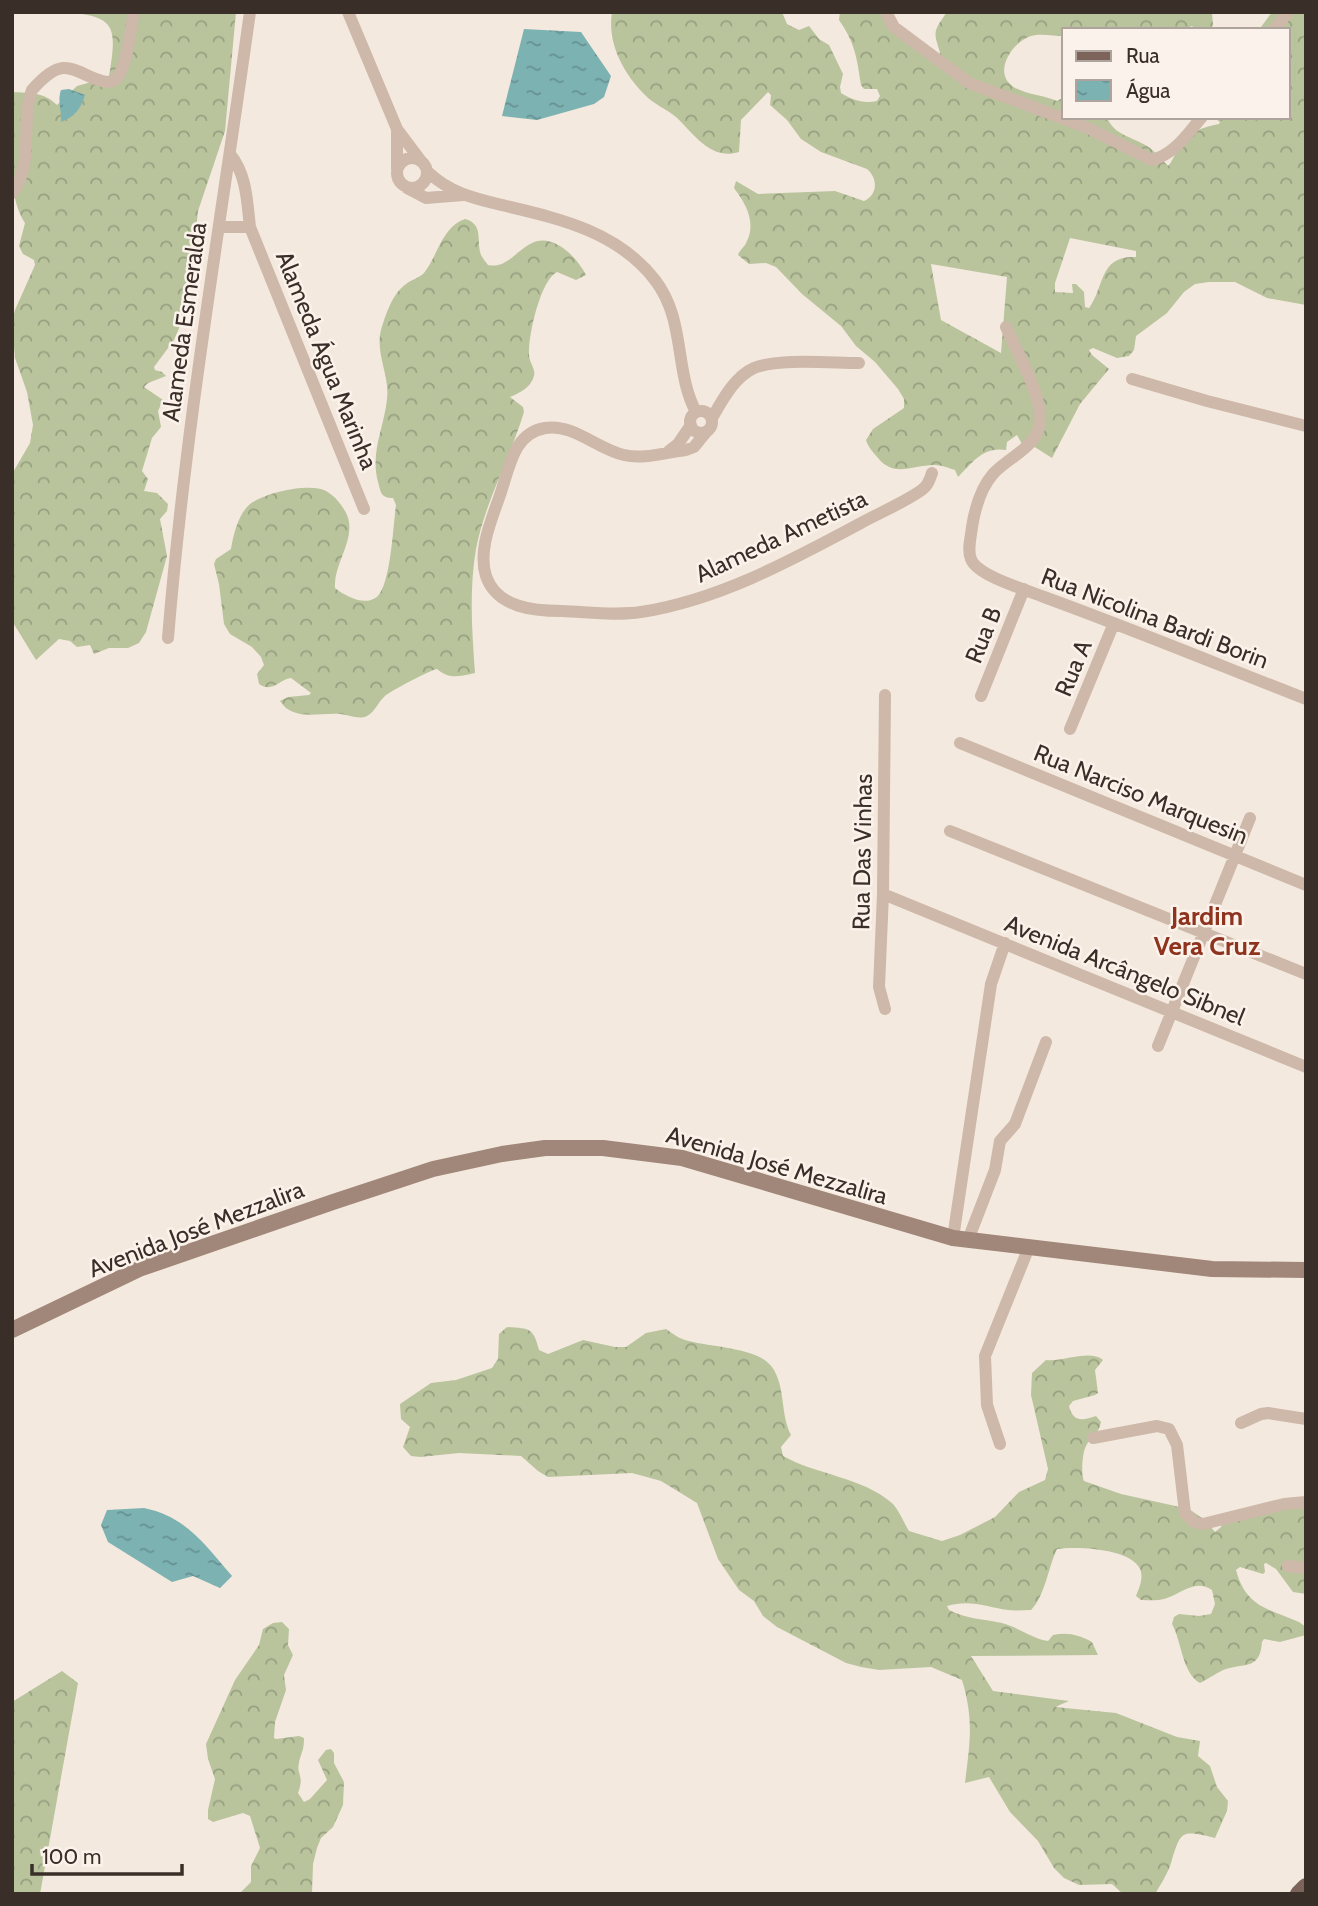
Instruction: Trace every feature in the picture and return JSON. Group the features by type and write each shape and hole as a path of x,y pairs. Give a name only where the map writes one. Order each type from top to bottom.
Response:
{"main road":[{"name":"Avenida José Mezzalira","path":"12,1330 139,1269 173,1257 433,1169 536,1149 603,1148 682,1158 961,1239 1212,1269 1306,1270"},
{"path":"1299,1894 1306,1887"}],"street":[{"path":"12,193 25,156 32,90 55,71 63,68 77,70 102,82 116,80 121,71 134,12"},
{"name":"Alameda Esmeralda","path":"168,638 193,400 250,12"},
{"path":"348,12 397,129 428,173 463,195 556,218 611,240 655,279 668,301 676,324 687,384 696,412"},
{"path":"886,12 894,27 969,83 1062,118"},
{"path":"1276,28 1288,12"},
{"path":"1064,119 1152,160 1164,157 1174,149 1200,119"},
{"path":"397,129 398,178 407,188 426,198 463,195"},
{"name":"Alameda Água Marinha","path":"230,155 238,164 243,178 250,227 364,509"},
{"path":"397,169 408,158 421,160"},
{"path":"407,188 421,186 428,173"},
{"name":"Alameda Água Marinha","path":"219,227 250,227"},
{"name":"Rua Nicolina Bardi Borin","path":"1006,327 1030,380 1040,415 1039,433 1034,441 994,472 984,485 978,499 969,551 977,569 1306,699"},
{"path":"712,418 703,411 696,412 691,418 691,425 695,431 707,432 712,426 712,418 737,382 755,368 797,362 859,363"},
{"path":"1132,379 1306,426"},
{"path":"668,452 678,444 691,425"},
{"name":"Alameda Ametista","path":"707,432 694,447 634,457 611,451 568,430 547,428 530,433 512,457 486,539 486,576 499,595 518,607 547,611 638,612 690,602 738,584 848,530 924,488 932,473"},
{"name":"Rua B","path":"981,696 1024,589"},
{"name":"Rua A","path":"1070,729 1114,623"},
{"name":"Rua Das Vinhas","path":"885,695 879,987 885,1009"},
{"name":"Rua Narciso Marquesin","path":"960,743 1306,885"},
{"path":"1158,1046 1250,818"},
{"path":"950,831 1306,974"},
{"name":"Avenida Arcângelo Sibnel","path":"883,894 1306,1067"},
{"path":"961,1239 991,984 1005,943"},
{"path":"961,1239 995,1170 1000,1141 1014,1124 1046,1042"},
{"path":"1000,1444 987,1405 985,1356 1029,1247"},
{"path":"1241,1423 1268,1413 1306,1419"},
{"path":"1093,1438 1157,1426 1169,1429 1177,1445 1185,1513 1194,1522 1203,1524 1284,1504 1306,1502"},
{"path":"1288,1566 1306,1568"}],"green space":[{"path":"63,12 236,12 225,131 198,211 191,278 180,326 174,340 154,367 166,376 144,387 163,400 158,411 161,427 152,438 142,471 148,479 144,491 157,493 168,504 167,511 160,519 167,556 146,632 139,643 128,648 109,648 94,654 90,645 77,647 70,641 59,639 36,660 12,621 12,474 30,443 33,425 27,392 15,358 12,323 35,265 34,260 23,254 19,246 25,223 18,209 12,177 12,92 42,95 57,105 77,86 109,77 113,46 109,27 103,21"},
{"path":"612,12 782,12 787,24 799,30 809,26 819,39 829,45 843,74 841,93 867,102 877,101 880,96 877,89 864,89 861,85 855,51 839,20 840,12 879,12 891,28 937,58 940,53 936,32 947,12 1212,12 1212,28 1062,28 1062,36 1031,36 1025,39 1013,49 1005,64 1006,78 1014,87 1057,101 1062,98 1062,119 1108,119 1119,132 1150,148 1168,166 1187,137 1219,124 1216,119 1290,119 1290,28 1261,27 1272,12 1306,12 1306,305 1267,298 1235,282 1195,284 1184,292 1167,313 1136,336 1134,350 1129,356 1117,358 1093,348 1089,350 1109,369 1080,404 1052,458 1033,446 1022,444 1017,435 1007,442 1006,450 991,450 985,453 958,477 955,470 939,466 891,468 878,458 866,440 873,429 904,408 904,399 898,389 875,362 856,346 841,326 802,294 776,267 766,263 749,264 738,255 750,234 750,220 746,207 734,188 736,181 758,194 835,191 864,201 874,191 875,181 871,173 867,169 821,152 801,139 787,120 770,105 771,95 768,92 741,120 739,152 720,153 712,149 696,138 676,117 648,98 637,86 618,57 612,35","holes":["1070,238 1136,251 1136,257 1124,258 1109,266 1089,308 1085,307 1084,292 1076,284 1072,284 1073,293 1055,292 1055,283","931,264 1007,277 1001,353 941,320"]},
{"path":"465,219 471,221 477,229 481,255 488,265 500,265 530,244 547,241 555,243 570,254 586,275 576,280 557,272 545,286 531,335 529,355 534,371 533,380 510,397 523,407 524,412 485,514 476,549 472,595 475,673 455,676 433,670 388,694 364,717 292,712 280,701 311,693 291,678 272,687 259,684 257,674 264,665 261,657 252,647 230,634 224,624 214,564 216,559 231,549 239,520 249,505 264,496 286,490 319,489 329,493 338,502 347,515 349,524 335,588 351,598 364,601 376,598 380,593 389,563 396,505 393,498 382,494 376,471 387,390 380,347 381,330 397,293 424,273 451,228"},
{"path":"507,1327 529,1331 535,1337 539,1350 548,1354 583,1340 626,1347 646,1333 666,1329 685,1340 756,1355 772,1367 779,1383 791,1435 781,1447 783,1456 867,1487 895,1506 909,1531 942,1541 995,1517 1019,1492 1045,1480 1048,1469 1031,1395 1032,1373 1046,1360 1091,1356 1103,1360 1095,1370 1098,1393 1073,1401 1069,1406 1076,1418 1096,1416 1101,1422 1085,1450 1082,1469 1084,1481 1121,1494 1189,1509 1205,1520 1215,1532 1221,1527 1225,1515 1306,1498 1306,1594 1293,1592 1276,1569 1266,1563 1263,1574 1240,1567 1236,1570 1240,1582 1252,1599 1259,1605 1299,1622 1306,1627 1306,1635 1280,1642 1264,1639 1255,1661 1223,1670 1200,1683 1189,1672 1172,1624 1174,1617 1179,1614 1211,1614 1215,1604 1212,1590 1199,1586 1164,1599 1141,1600 1136,1596 1140,1586 1140,1569 1135,1562 1115,1553 1089,1548 1057,1549 1043,1590 1031,1610 1008,1610 971,1603 947,1606 955,1613 1002,1623 1042,1640 1048,1641 1053,1635 1069,1634 1092,1642 1098,1655 971,1656 993,1691 1069,1701 1055,1707 1116,1713 1177,1737 1200,1741 1198,1756 1210,1766 1217,1787 1228,1801 1227,1811 1215,1838 1189,1834 1180,1838 1168,1871 1155,1894 1123,1894 1112,1884 1079,1885 1064,1878 1054,1868 1038,1841 1010,1812 989,1777 965,1783 970,1719 962,1680 931,1667 879,1670 846,1663 777,1627 763,1616 754,1601 739,1590 718,1559 697,1503 661,1481 632,1473 548,1477 521,1456 459,1453 411,1456 403,1447 410,1427 401,1419 400,1404 431,1383 456,1380 492,1368 498,1359 499,1334"},
{"path":"282,1622 289,1629 288,1645 293,1655 284,1675 286,1690 275,1722 274,1738 304,1738 298,1767 301,1782 298,1793 304,1802 327,1780 318,1760 326,1750 331,1749 334,1763 344,1782 343,1805 333,1827 321,1838 317,1848 313,1864 312,1894 239,1894 251,1882 251,1866 260,1848 250,1816 243,1813 213,1822 208,1819 215,1779 206,1744 235,1680 259,1645 263,1629 273,1623"},
{"path":"62,1671 78,1683 40,1894 12,1894 12,1702"}],"water":[{"path":"524,29 581,32 611,76 604,97 594,104 537,120 502,116"},
{"path":"69,89 85,95 76,112 61,122 60,94 61,90"},
{"path":"144,1508 159,1512 184,1525 204,1543 232,1576 220,1588 193,1576 172,1582 108,1542 101,1525 107,1510"}],"district":[{"name":"Jardim Vera Cruz","path":"1207,931"}]}
